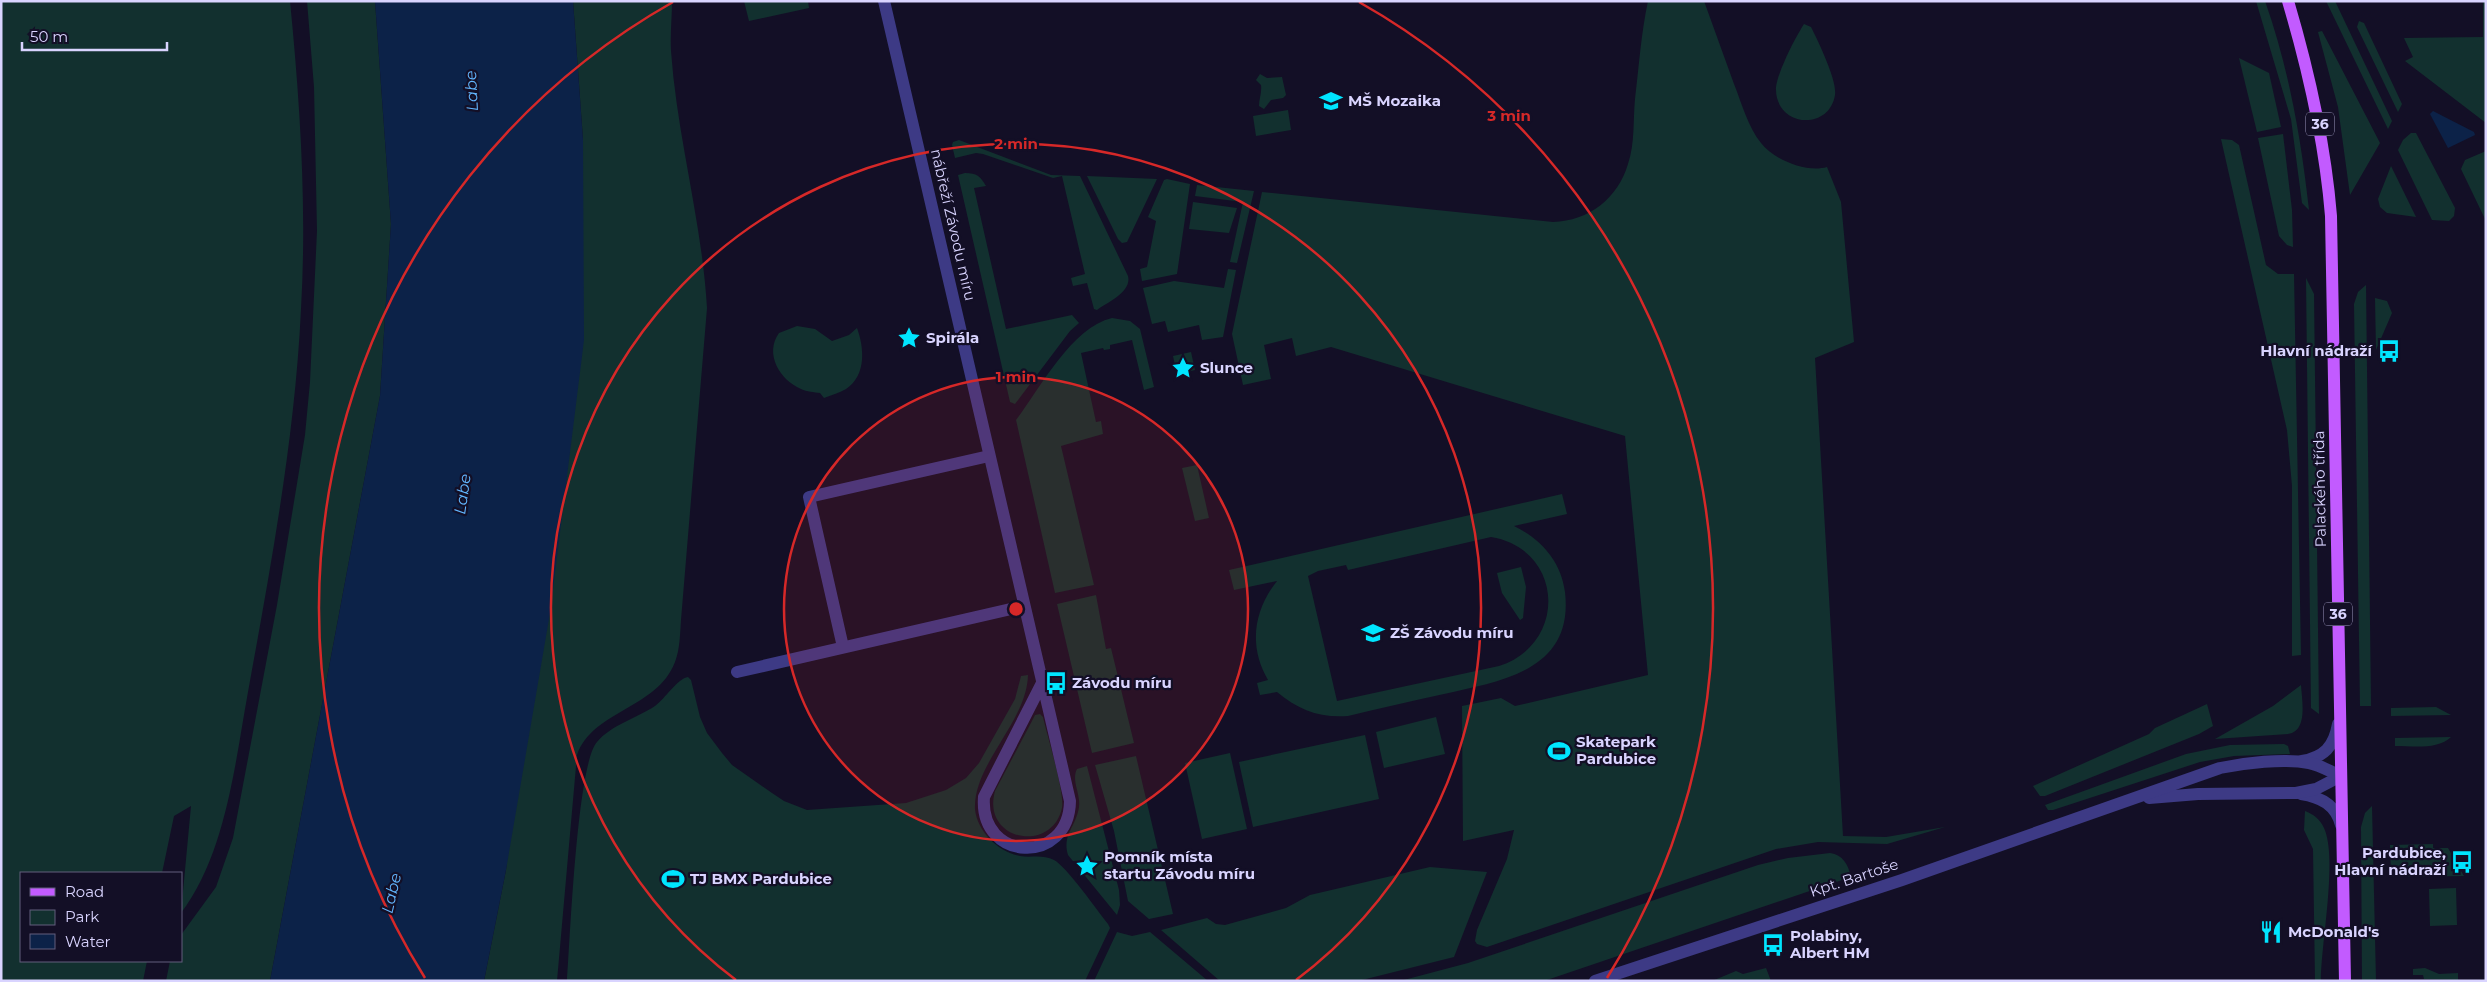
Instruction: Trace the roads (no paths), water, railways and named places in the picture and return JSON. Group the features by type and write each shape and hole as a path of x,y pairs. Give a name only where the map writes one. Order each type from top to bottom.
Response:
{"main road":[{"name":"Palackého třída","path":"2288,1 2314,96 2328,177 2331,216 2345,981"}],"street":[{"name":"nábřeží Závodu míru","path":"884,1 1068,791 1070,808 1062,829 1053,839 1038,846 1019,848 1003,841 992,831 984,815 984,797 1042,683"},
{"path":"843,648 809,497 989,456"},
{"path":"737,672 1024,606"},
{"name":"Kpt. Bartoše","path":"1596,981 1902,880 2220,768 2245,764 2296,762 2316,758 2329,749 2335,738 2339,722"},
{"name":"Kpt. Bartoše","path":"2296,762 2316,765 2341,776"},
{"name":"Kpt. Bartoše","path":"2122,803 2198,794 2296,793 2316,789 2341,776"},
{"name":"Kpt. Bartoše","path":"2296,793 2315,797 2329,804 2338,813 2343,832"}],"water":[{"name":"Labe","path":"375,1 573,1 583,140 584,340 550,613 506,870 484,981 270,981 380,396 391,224"},
{"path":"2433,111 2474,132 2475,135 2448,148 2430,114"}],"place":[{"name":"MŠ Mozaika","path":"1331,101"},
{"name":"Spirála","path":"909,338"},
{"name":"Hlavní nádraží","path":"2389,351"},
{"name":"Slunce","path":"1183,368"},
{"name":"ZŠ Závodu míru","path":"1373,633"},
{"name":"Závodu míru","path":"1056,683"},
{"name":"Skatepark Pardubice","path":"1559,751"},
{"name":"Pardubice, Hlavní nádraží","path":"2462,862"},
{"name":"Pomník místa startu Závodu míru","path":"1087,866"},
{"name":"TJ BMX Pardubice","path":"673,879"},
{"name":"McDonald's","path":"2271,932"},
{"name":"Polabiny, Albert HM","path":"1773,945"}]}
